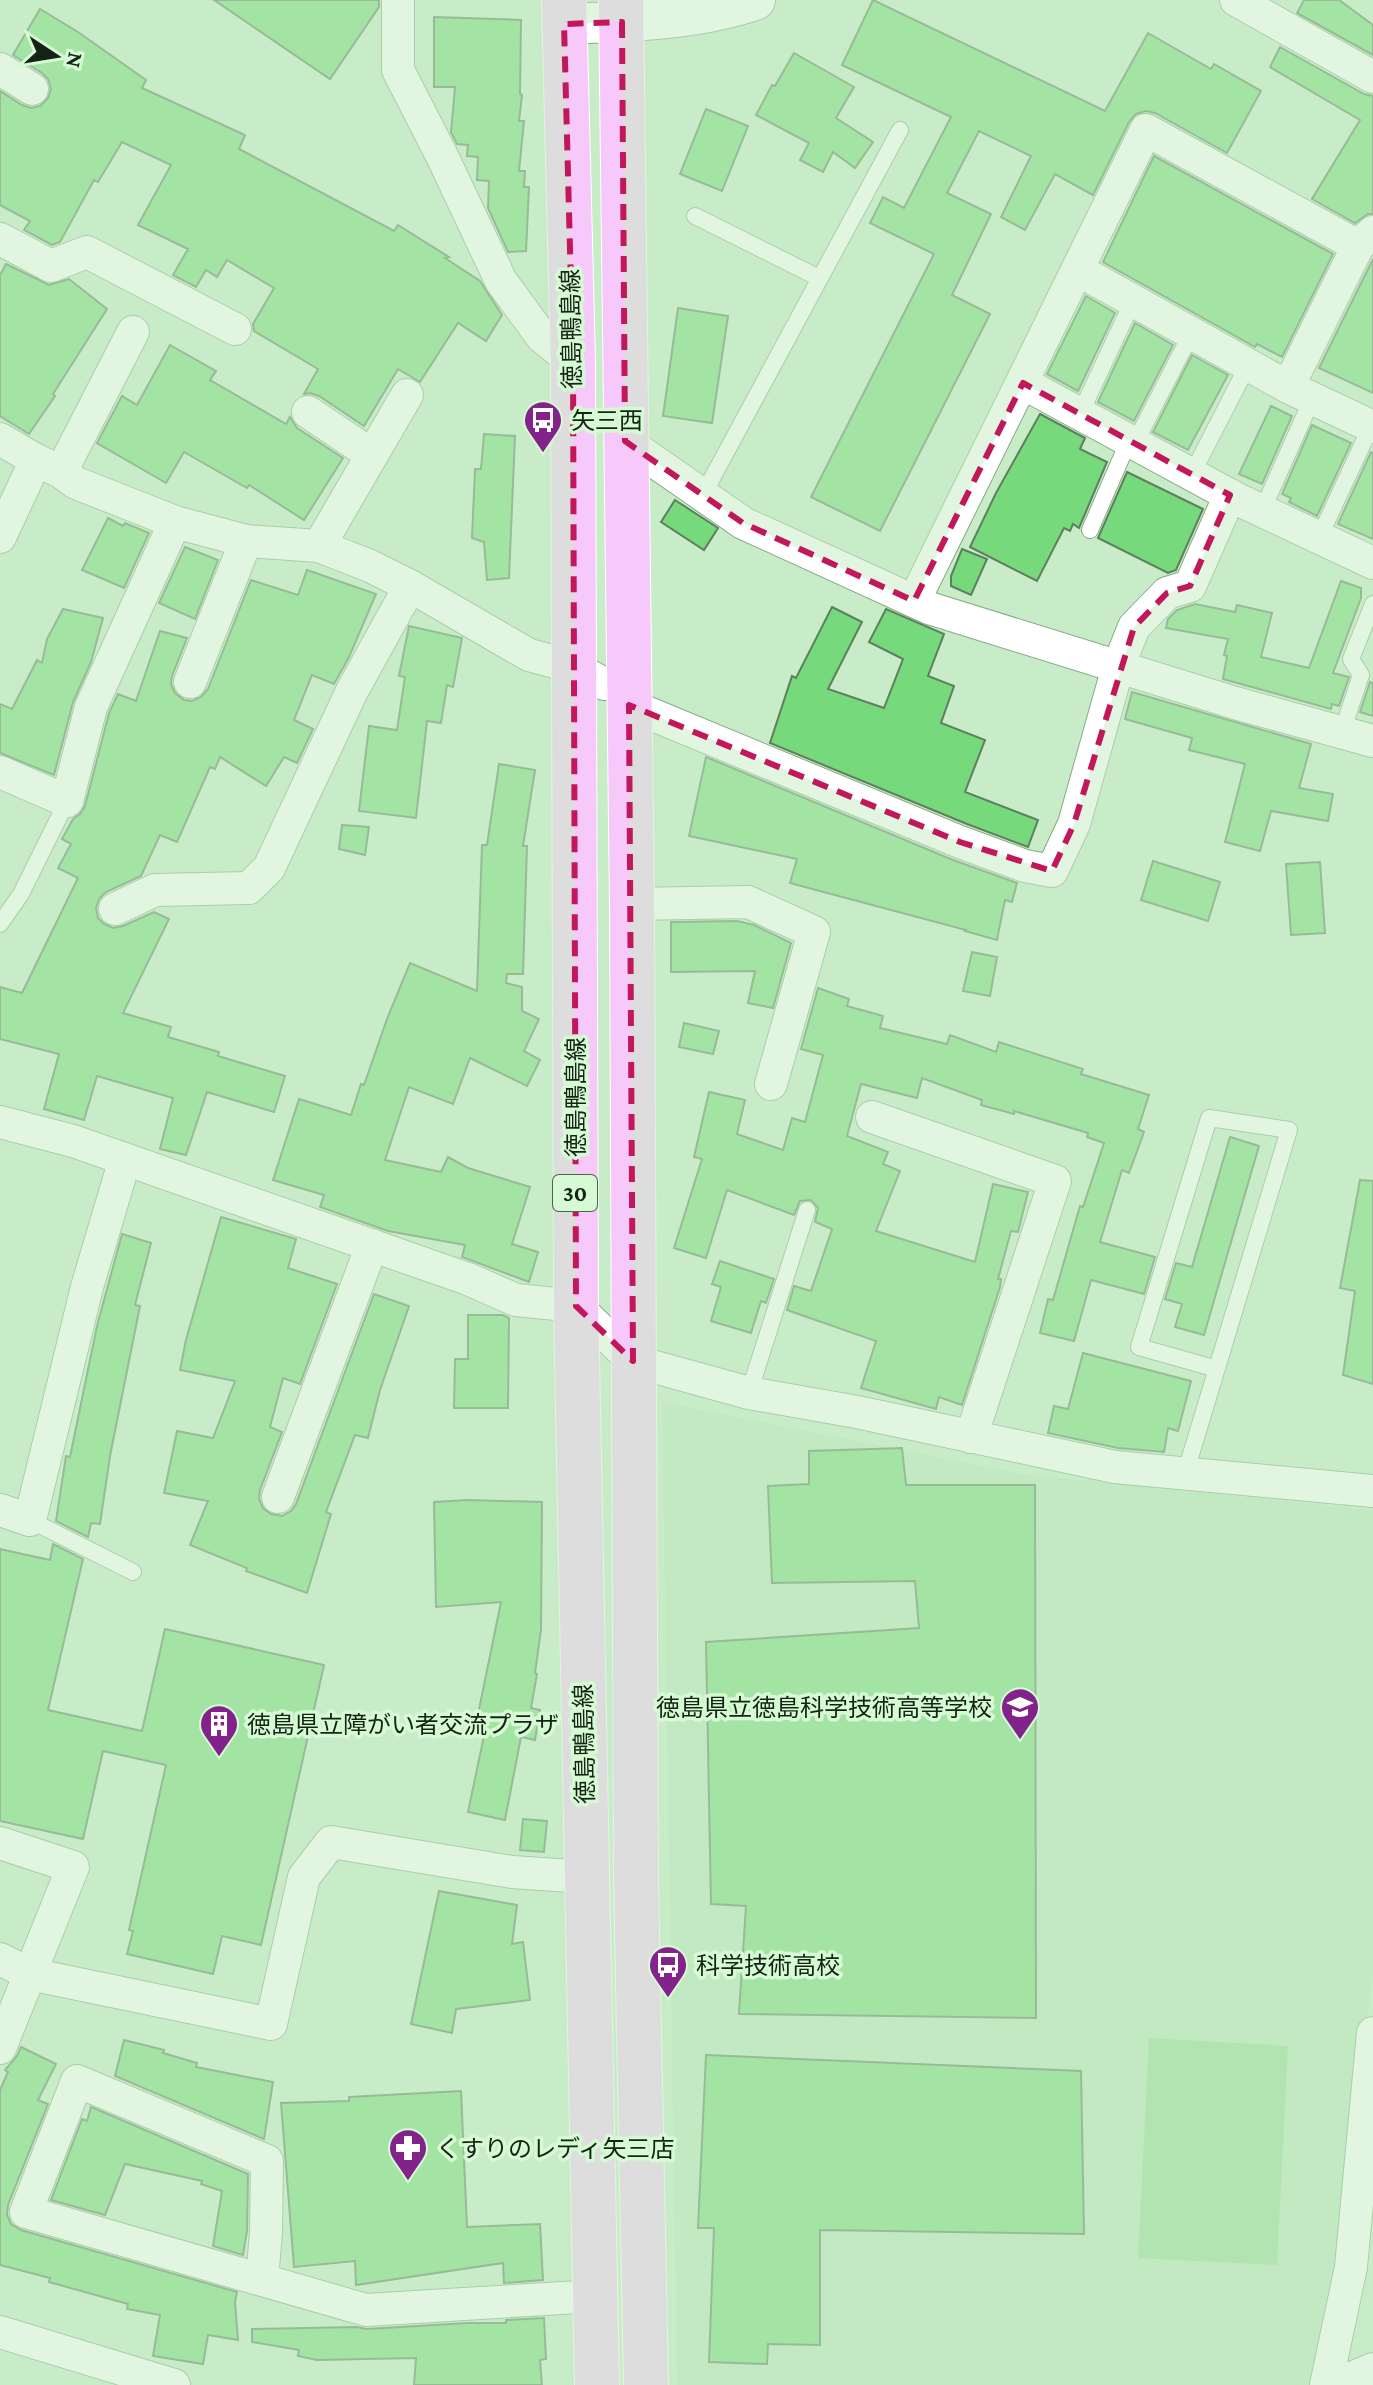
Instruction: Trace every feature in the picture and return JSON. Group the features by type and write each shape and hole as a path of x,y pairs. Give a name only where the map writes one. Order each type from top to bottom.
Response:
{"main road":[{"name":"30","path":"621,11 632,904 636,1897 646,2385"},
{"name":"徳島鴨島線","path":"564,12 573,362 576,1306 597,2385"}],"street":[{"path":"398,0 398,70 501,281 542,337 573,362"},
{"path":"564,12 727,10 755,0"},
{"path":"1247,3 1373,77"},
{"path":"0,69 32,89"},
{"path":"914,601 1146,130 1365,239 1300,393"},
{"path":"0,239 51,266 87,252 235,329"},
{"path":"1078,270 1300,393 1372,427"},
{"path":"0,537 49,466 133,332"},
{"path":"1023,383 1230,495 1373,563"},
{"path":"319,546 407,395"},
{"path":"308,412 372,455"},
{"path":"0,439 76,483 175,522 246,541 319,546 370,566 529,655 574,667 604,684 960,842 1025,866 1052,871 1074,824 1118,667 1134,627 1167,593 1190,586 1230,495"},
{"path":"625,441 743,523 929,608 1235,703 1373,741"},
{"path":"0,772 67,801 91,707 175,522"},
{"path":"190,682 246,541"},
{"path":"115,909 155,890 249,888 269,868 352,691 410,586"},
{"path":"632,904 748,902 814,932 771,1084"},
{"path":"872,1117 1055,1181 971,1437"},
{"path":"0,1122 73,1141 468,1279 516,1300 576,1306 633,1361 749,1393 857,1412 1115,1467 1373,1491"},
{"path":"15,1515 125,1159"},
{"path":"278,1497 372,1245"},
{"path":"0,1959 30,1974 271,2024 304,1877 331,1842 512,1872 586,1877"},
{"path":"0,1843 73,1867 0,2048"},
{"path":"1326,2385 1351,2267 1373,2033"},
{"path":"262,2280 267,2161 77,2081 26,2212 366,2310 595,2296"},
{"path":"0,2332 174,2385"},
{"path":"1335,2385 1373,2369"}],"lane":[{"path":"703,495 900,130"},
{"path":"695,216 819,278"},
{"path":"1080,414 1133,301"},
{"path":"1090,530 1132,442 1191,334"},
{"path":"1192,474 1248,365"},
{"path":"1262,511 1300,393"},
{"path":"1319,538 1372,427"},
{"path":"1342,732 1361,675 1351,659 1373,604"},
{"path":"0,924 21,894 67,801"},
{"path":"1185,1474 1217,1369 1289,1130 1209,1118 1139,1347 1217,1369"},
{"path":"749,1393 807,1210"},
{"path":"15,1515 133,1572"}],"highlighted area":[{"path":"622,22 625,441 743,523 914,601 1023,383 1230,495 1190,586 1167,593 1134,627 1074,824 1052,871 960,842 629,705 633,1361 576,1306 573,362 564,24"}],"shaded area":[{"name":"徳島県立徳島科学技術高等学校","path":"662,1402 1023,1474 1373,1510 1373,1973 1319,2385 677,2385"},
{"path":"1149,2038 1288,2046 1277,2265 1138,2258"}],"building":[{"path":"214,0 379,0 379,7 330,79"},
{"path":"873,0 1105,111 1148,33 1211,69 1214,64 1261,91 1227,153 1155,113 1146,111 1136,114 1129,122 1093,195 1055,174 1025,230 1001,217 1031,156 979,131 947,193 991,214 952,295 990,314 880,531 811,497 934,254 870,223 883,197 904,208 951,117 842,65"},
{"path":"1304,0 1339,0 1373,25 1373,55 1297,13"},
{"path":"40,9 146,80 142,88 245,135 239,149 394,231 398,225 449,257 445,258 480,281 502,315 486,341 458,323 420,382 398,369 364,426 319,396 304,394 318,369 254,331 253,324 274,288 227,260 217,277 206,270 196,287 173,275 188,249 138,225 171,165 122,142 98,182 94,180 60,242 52,245 24,230 30,221 0,205 0,91 31,108 40,106 48,98 51,89 48,79 13,55"},
{"path":"434,17 521,20 522,95 519,121 524,121 519,171 525,171 524,187 529,187 526,251 508,252 488,208 489,181 477,180 478,157 467,156 468,145 457,144 451,132 455,87 434,87"},
{"path":"1280,47 1364,94 1373,96 1373,214 1355,223 1312,199 1360,120 1270,67"},
{"path":"794,53 854,87 836,118 873,142 855,168 833,152 823,172 800,160 809,143 756,115"},
{"path":"706,109 748,126 722,191 680,174"},
{"path":"1154,156 1333,254 1282,357 1257,344 1255,347 1103,262"},
{"path":"1373,259 1373,393 1319,368"},
{"path":"6,264 49,285 69,279 107,309 29,434 0,416 0,275"},
{"path":"1086,296 1115,313 1078,391 1047,374"},
{"path":"678,308 728,316 712,423 663,416"},
{"path":"1135,323 1173,345 1134,421 1098,402"},
{"path":"170,345 216,371 210,380 286,424 290,417 297,428 343,458 304,520 249,485 247,488 184,452 166,483 97,443 122,396 137,405"},
{"path":"1192,355 1228,375 1188,450 1153,432"},
{"path":"1271,406 1292,416 1262,484 1239,474"},
{"path":"1040,414 1085,438 1080,449 1107,462 1079,528 1073,524 1070,531 1064,528 1037,581 970,547"},
{"path":"1312,425 1351,443 1317,516 1289,502 1291,498 1282,494"},
{"path":"484,434 515,436 509,578 487,580 484,542 472,538 475,469 481,469"},
{"path":"1373,453 1373,539 1338,524"},
{"path":"1127,472 1203,509 1176,570 1168,573 1098,538"},
{"path":"675,500 718,528 704,550 661,522"},
{"path":"108,518 149,533 124,588 82,570"},
{"path":"185,547 218,560 195,619 159,603"},
{"path":"962,549 987,559 971,595 951,586 951,576"},
{"path":"307,570 376,594 334,684 312,675 294,720 313,729 297,763 284,757 266,786 220,757 215,769 210,767 177,842 160,835 141,876 106,892 96,908 98,918 113,928 154,912 169,919 123,1013 171,1027 168,1037 285,1076 274,1112 207,1092 186,1155 160,1149 173,1098 97,1076 84,1120 44,1109 59,1054 0,1039 0,987 22,993 78,878 58,868 71,844 62,839 73,819 85,806 109,713 118,694 136,701 160,631 187,638 172,676 175,693 184,700 201,697 208,689 251,580 298,595"},
{"path":"1341,581 1361,588 1361,598 1333,673 1349,677 1339,706 1332,704 1331,709 1223,679 1228,639 1166,628 1168,619 1177,610 1195,604 1235,612 1237,605 1272,613 1261,657 1309,668"},
{"path":"832,607 862,622 828,689 884,708 903,659 869,642 886,609 944,634 928,676 954,686 941,723 985,740 965,792 1038,820 1028,847 770,743 792,676 796,678"},
{"path":"63,609 103,618 91,662 73,702 54,775 0,753 0,704 12,709 37,660 42,663 47,639"},
{"path":"409,626 462,638 453,687 447,685 441,723 427,721 416,818 359,811 369,726 397,730 405,677 399,676"},
{"path":"1370,682 1373,683 1373,716 1360,712"},
{"path":"1132,692 1311,744 1299,788 1333,794 1328,821 1271,811 1260,851 1225,842 1245,764 1189,750 1192,738 1125,719"},
{"path":"706,757 953,860 1017,883 1012,902 1005,900 997,940 790,883 797,859 689,836"},
{"path":"499,764 535,770 523,846 527,846 523,974 507,974 506,983 522,987 522,1011 539,1019 524,1051 540,1060 527,1086 470,1058 453,1104 409,1087 385,1160 441,1172 448,1157 468,1168 530,1187 512,1244 538,1252 529,1282 462,1257 465,1245 388,1231 320,1207 324,1195 273,1180 299,1099 351,1115 410,963 477,991 482,845 487,845"},
{"path":"342,825 369,827 365,855 339,849"},
{"path":"1153,861 1220,882 1208,921 1141,900"},
{"path":"1320,862 1325,933 1291,935 1286,864"},
{"path":"737,921 754,925 791,943 773,1008 748,1003 755,971 671,972 671,922"},
{"path":"972,952 997,957 990,996 963,991"},
{"path":"818,988 849,999 847,1006 883,1016 880,1028 947,1044 950,1035 996,1052 999,1042 1083,1069 1081,1074 1149,1095 1138,1129 1144,1132 1129,1173 1122,1170 1100,1242 1155,1257 1144,1294 1091,1280 1074,1341 1040,1333 1048,1299 1053,1300 1080,1206 1083,1207 1104,1143 1087,1137 1088,1133 1014,1111 1014,1114 981,1105 982,1100 922,1078 917,1098 861,1084 847,1136 888,1152 883,1164 900,1171 876,1231 975,1262 993,1184 1028,1192 1018,1232 1011,1231 998,1279 1001,1279 1000,1287 962,1405 939,1397 936,1409 861,1388 876,1341 787,1310 794,1286 811,1291 832,1229 815,1222 818,1208 811,1200 800,1201 794,1215 727,1190 706,1258 674,1248 702,1159 694,1157 709,1092 745,1100 737,1134 783,1150 792,1118 805,1122 823,1055 801,1049"},
{"path":"684,1023 719,1031 713,1054 679,1047"},
{"path":"1230,1137 1259,1146 1204,1335 1175,1327 1182,1304 1165,1299 1176,1263 1192,1267"},
{"path":"1360,1180 1373,1181 1373,1384 1343,1375 1355,1291 1340,1288"},
{"path":"221,1217 296,1239 288,1268 337,1284 300,1384 283,1378 270,1427 282,1432 259,1499 263,1508 271,1514 282,1516 296,1504 374,1294 409,1306 380,1390 368,1438 355,1435 326,1512 331,1514 307,1593 246,1571 247,1568 190,1545 208,1501 164,1493 177,1431 213,1438 235,1381 180,1370"},
{"path":"122,1234 151,1243 135,1305 140,1306 110,1456 100,1524 91,1523 88,1537 56,1521 66,1456 70,1457 97,1326"},
{"path":"720,1261 774,1279 766,1303 761,1301 751,1333 711,1321 721,1287 712,1284"},
{"path":"468,1315 503,1315 509,1318 508,1408 454,1408 455,1359 468,1359"},
{"path":"1083,1353 1191,1381 1178,1431 1168,1428 1164,1452 1118,1448 1048,1433 1054,1406 1068,1409"},
{"path":"902,1448 906,1485 1035,1485 1036,2018 739,2014 746,1906 711,1904 706,1642 919,1628 915,1581 772,1583 768,1486 809,1484 809,1451"},
{"path":"434,1502 542,1502 541,1630 531,1708 540,1710 535,1740 521,1737 505,1820 468,1812 485,1731 475,1729 501,1602 436,1607"},
{"name":"徳島県立障がい者交流プラザ","path":"53,1544 83,1559 48,1710 142,1731 165,1629 324,1665 261,1945 222,1936 213,1974 127,1954 133,1931 129,1930 166,1765 103,1751 83,1839 0,1821 0,1549 50,1560"},
{"path":"523,1819 547,1821 544,1852 520,1850"},
{"path":"439,1891 517,1905 512,1944 523,1942 530,2000 456,2009 452,2033 411,2024"},
{"path":"124,2040 164,2050 163,2053 197,2063 196,2067 273,2082 264,2139 115,2076"},
{"path":"21,2047 56,2064 38,2100 48,2104 8,2205 7,2215 11,2224 21,2230 237,2292 238,2340 208,2335 203,2364 153,2356 160,2315 127,2309 128,2304 0,2265 0,2090 8,2072 5,2070"},
{"path":"706,2055 1081,2071 1084,2234 820,2230 820,2345 768,2344 767,2364 709,2362 714,2228 698,2228"},
{"path":"461,2091 467,2227 540,2224 543,2280 504,2283 503,2263 356,2285 355,2261 294,2267 281,2103 349,2101 349,2097"},
{"path":"91,2107 248,2174 247,2231 243,2255 213,2246 222,2191 201,2184 202,2181 125,2164 105,2215 51,2200 82,2119 87,2121"},
{"path":"544,2318 546,2359 540,2360 542,2385 414,2385 416,2358 317,2360 298,2356 299,2350 252,2342 252,2329 367,2329 506,2323 506,2320"}],"place":[{"name":"矢三西","path":"543,454"},
{"name":"徳島県立徳島科学技術高等学校","path":"1020,1741"},
{"name":"徳島県立障がい者交流プラザ","path":"219,1758"},
{"name":"科学技術高校","path":"668,1999"},
{"name":"くすりのレディ矢三店","path":"408,2182"}]}
